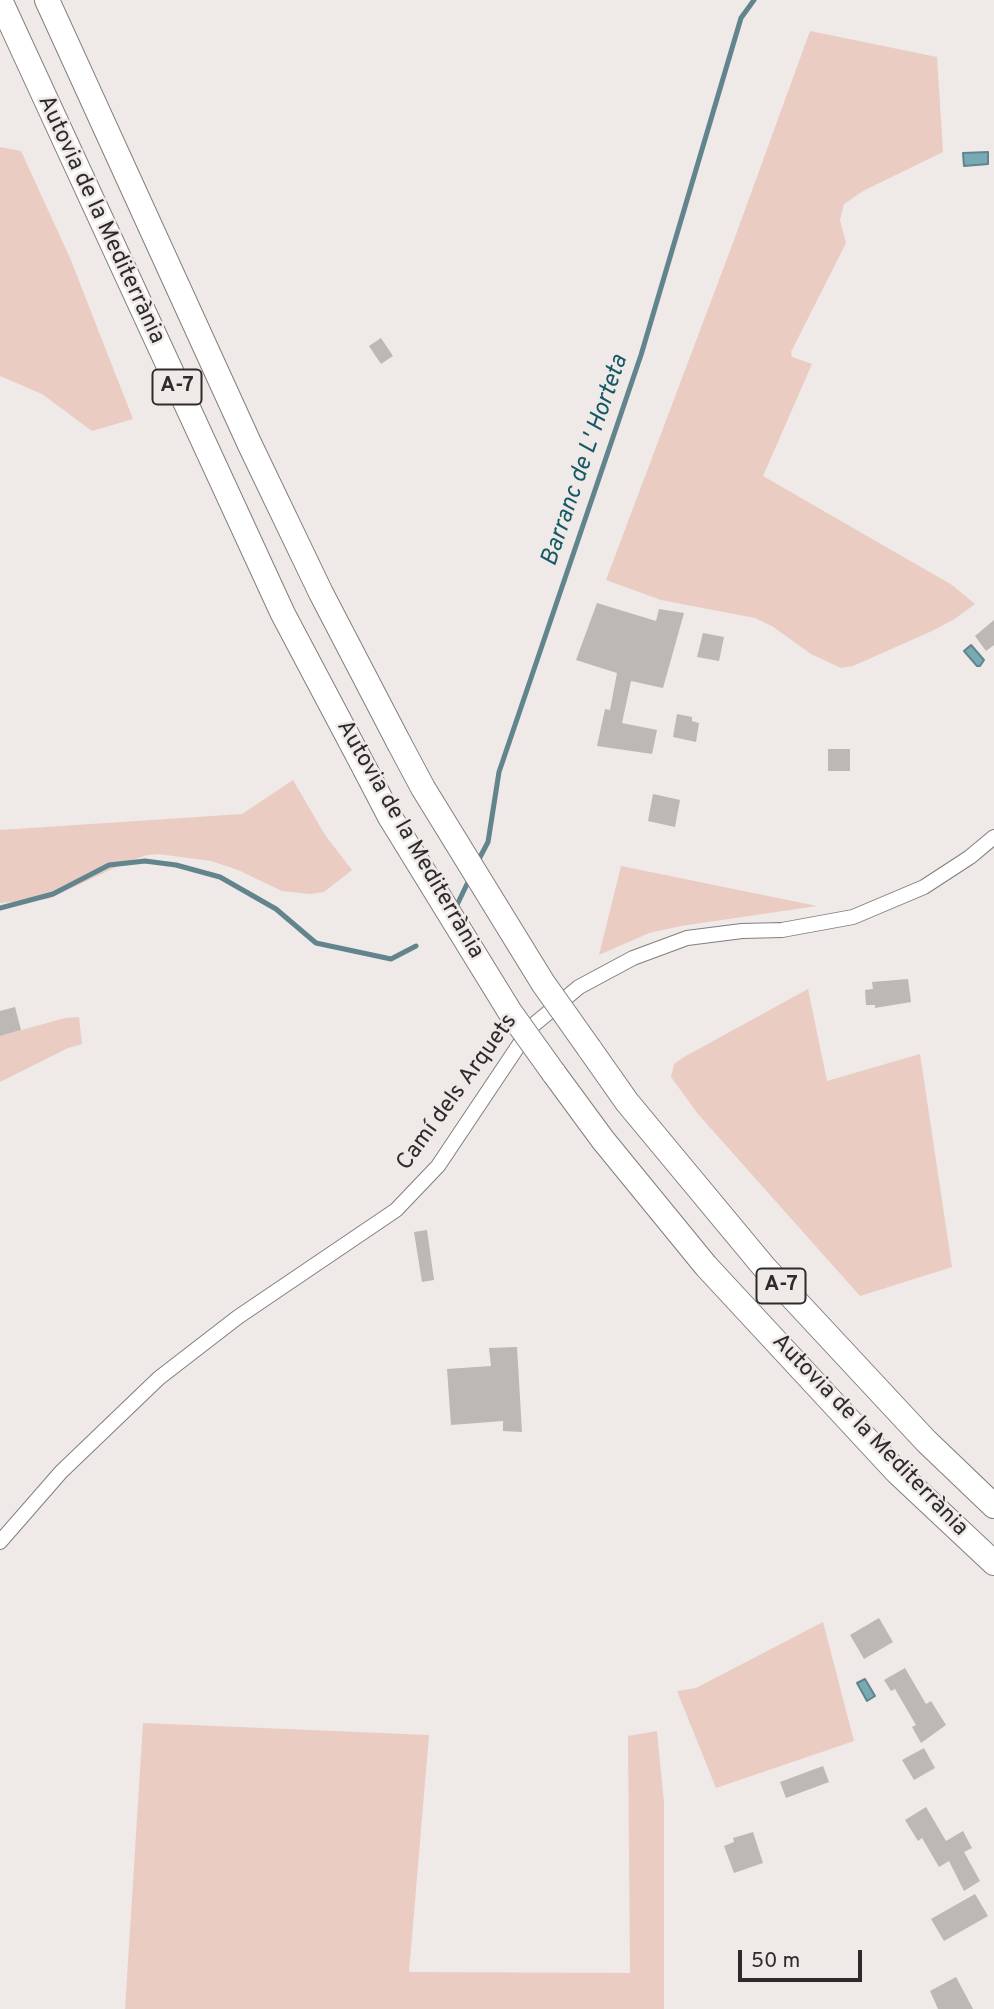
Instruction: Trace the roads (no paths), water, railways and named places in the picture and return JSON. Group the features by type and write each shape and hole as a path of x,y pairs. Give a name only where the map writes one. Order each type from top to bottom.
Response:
{"highway":[{"name":"Autovia de la Mediterrània","path":"0,0 278,603 390,817 510,1012 603,1140 706,1266 898,1472 994,1563"},
{"name":"Autovia de la Mediterrània","path":"47,0 250,445 321,593 423,788 543,982 627,1102 764,1267 926,1441 994,1506"}],"street":[{"name":"Camí dels Arquets","path":"0,1542 61,1472 159,1378 238,1317 397,1210 438,1166 531,1027 579,987 633,958 687,938 742,931 782,930 853,917 924,887 970,857 994,837"}],"water":[{"path":"988,152 988,164 964,166 963,153"},
{"path":"971,645 984,660 980,666 964,651"},
{"path":"865,1679 875,1696 867,1701 857,1683"}],"waterway":[{"name":"Barranc de L' Horteta","path":"478,861 488,842 499,772 641,355 741,18 754,0"},
{"path":"0,908 53,894 109,865 145,861 176,865 220,877 276,909 316,943 391,959 416,946"},
{"name":"Barranc de L' Horteta","path":"455,909 469,880"}]}
